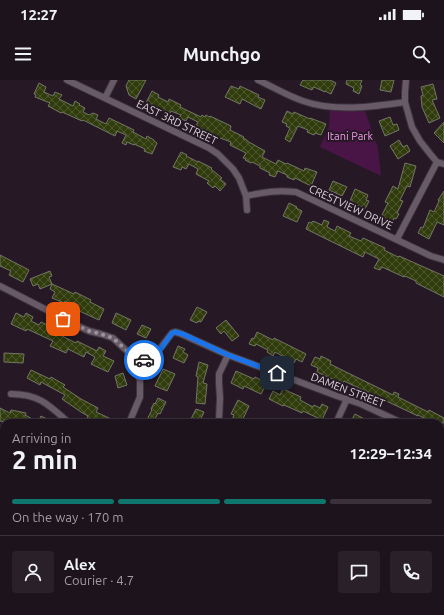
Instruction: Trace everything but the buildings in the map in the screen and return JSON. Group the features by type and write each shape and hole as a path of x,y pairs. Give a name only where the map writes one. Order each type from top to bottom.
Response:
{"street":[{"name":"EAST 3RD STREET","path":"67,80 214,151 233,169 239,178 246,196 248,210"},
{"path":"105,98 114,80"},
{"path":"258,80 303,101 323,106 374,106 405,102"},
{"path":"397,240 441,163 431,155 412,127 405,102 404,92 406,80"},
{"name":"CRESTVIEW DRIVE","path":"246,196 273,191 296,192 431,256 444,260"},
{"path":"0,286 89,331 113,338 125,348 137,364 140,381 140,397 131,419"},
{"name":"DAMEN STREET","path":"137,364 154,354 172,333 175,332 183,334 228,355 361,404 393,419"},
{"path":"218,419 220,374 228,355"},
{"path":"11,394 22,394 46,403 64,419"},
{"path":"338,419 347,399"}],"green space":[{"name":"Itani Park","path":"330,110 365,111 378,148 381,176 320,147 329,126"}],"way so far":[{"path":"63,319 89,331 113,338 128,352 137,364 144,360"}],"route":[{"path":"144,360 148,359 160,350 172,333 175,332 183,334 228,355 277,373"}]}
